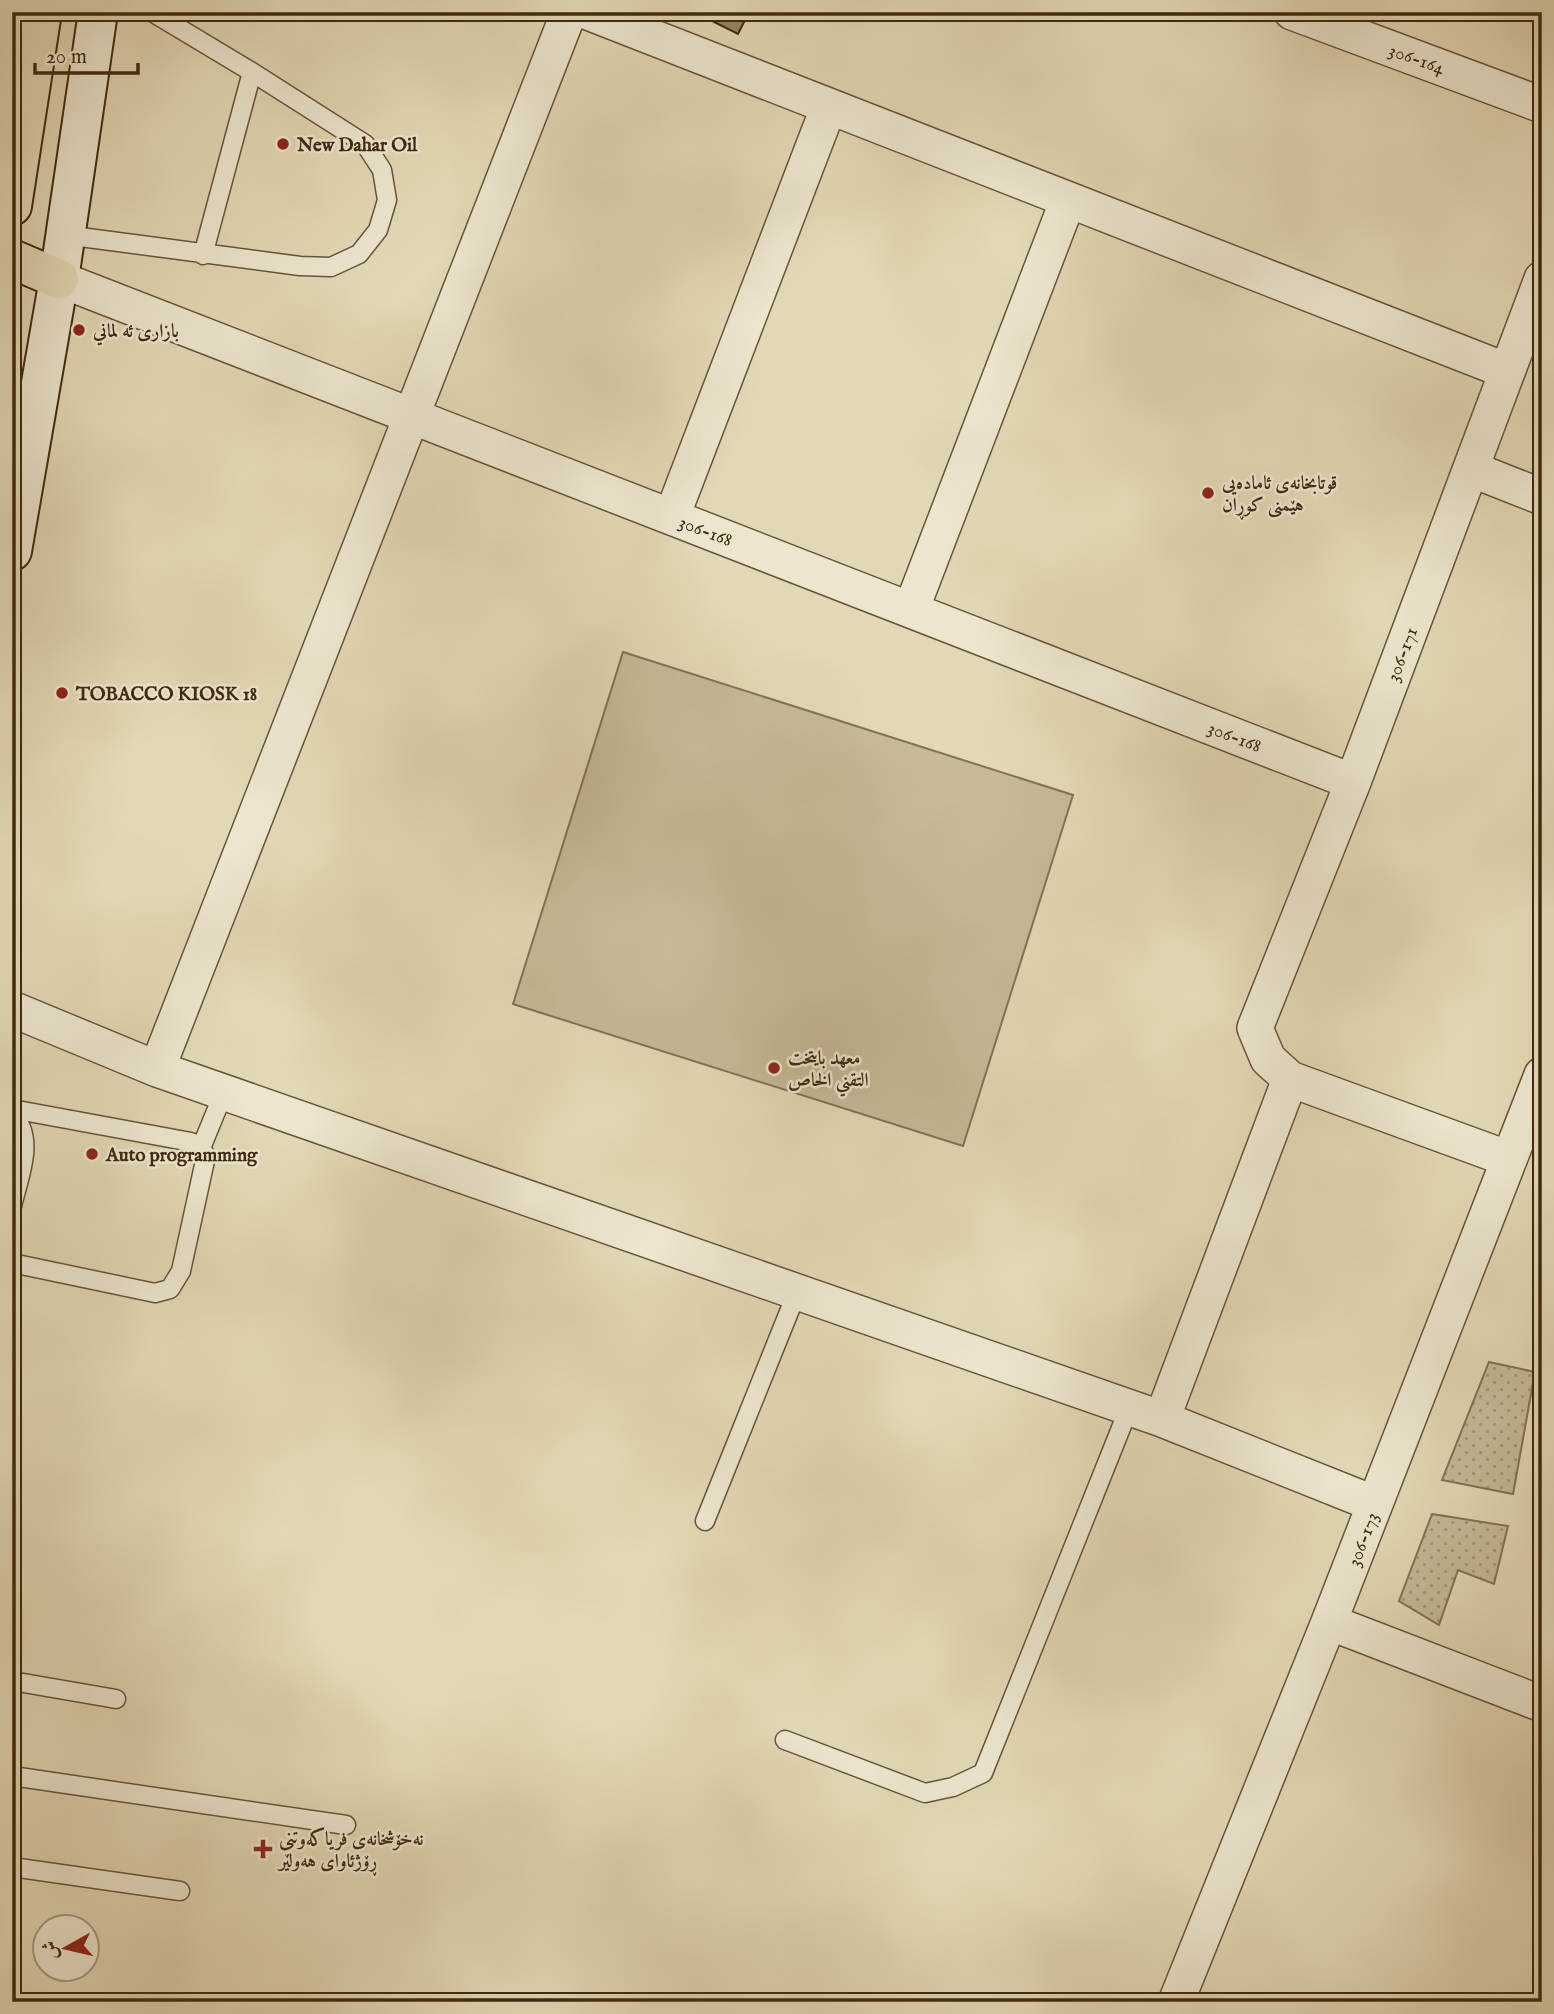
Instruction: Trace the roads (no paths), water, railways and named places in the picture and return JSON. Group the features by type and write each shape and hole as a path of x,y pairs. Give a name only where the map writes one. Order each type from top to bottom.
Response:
{"highway":[{"path":"12,206 42,12"},
{"path":"12,259 59,279"}],"main road":[{"path":"12,551 59,279 98,12"}],"street":[{"path":"157,1069 569,12"},
{"path":"588,12 1507,371"},
{"name":"306-164","path":"1292,12 1542,105"},
{"path":"672,516 829,106"},
{"path":"911,610 1068,200"},
{"name":"306-168","path":"59,279 1353,782"},
{"name":"306-171","path":"1290,1079 1268,1059 1255,1028 1353,782 1542,279"},
{"path":"1471,469 1542,497"},
{"path":"12,1009 157,1069 1162,1419 1375,1504"},
{"name":"306-173","path":"1175,2002 1329,1622 1509,1159 1532,1128 1542,1075"},
{"path":"1162,1419 1290,1079 1509,1159"},
{"path":"1329,1622 1542,1704"}],"lane":[{"path":"65,235 300,267 331,267 359,254 379,230 387,200 382,170 365,144 152,12"},
{"path":"203,255 252,72"},
{"path":"201,1148 225,1092"},
{"path":"12,1111 191,1142 201,1148 205,1156 181,1271 170,1289 155,1293 12,1263"},
{"path":"12,1111 23,1132 26,1147 12,1206"},
{"path":"705,1521 797,1292"},
{"path":"785,1740 925,1793 953,1787 983,1773 1129,1408"},
{"path":"12,1681 116,1699"},
{"path":"12,1776 346,1825"},
{"path":"12,1867 180,1891"}],"place":[{"name":"New Dahar Oil","path":"283,144"},
{"name":"بازارى ئه لماني","path":"79,330"},
{"name":"قوتابخانەی ئامادەیی هێمنی کوڕان","path":"1208,493"},
{"name":"TOBACCO KIOSK 18","path":"62,693"},
{"name":"معهد بايتخت التقني الخاص","path":"774,1068"},
{"name":"Auto programming","path":"92,1154"},
{"name":"نەخۆشخانەی فریاکەوتنی ڕۆژئاوای هەولێر","path":"263,1849"}]}
